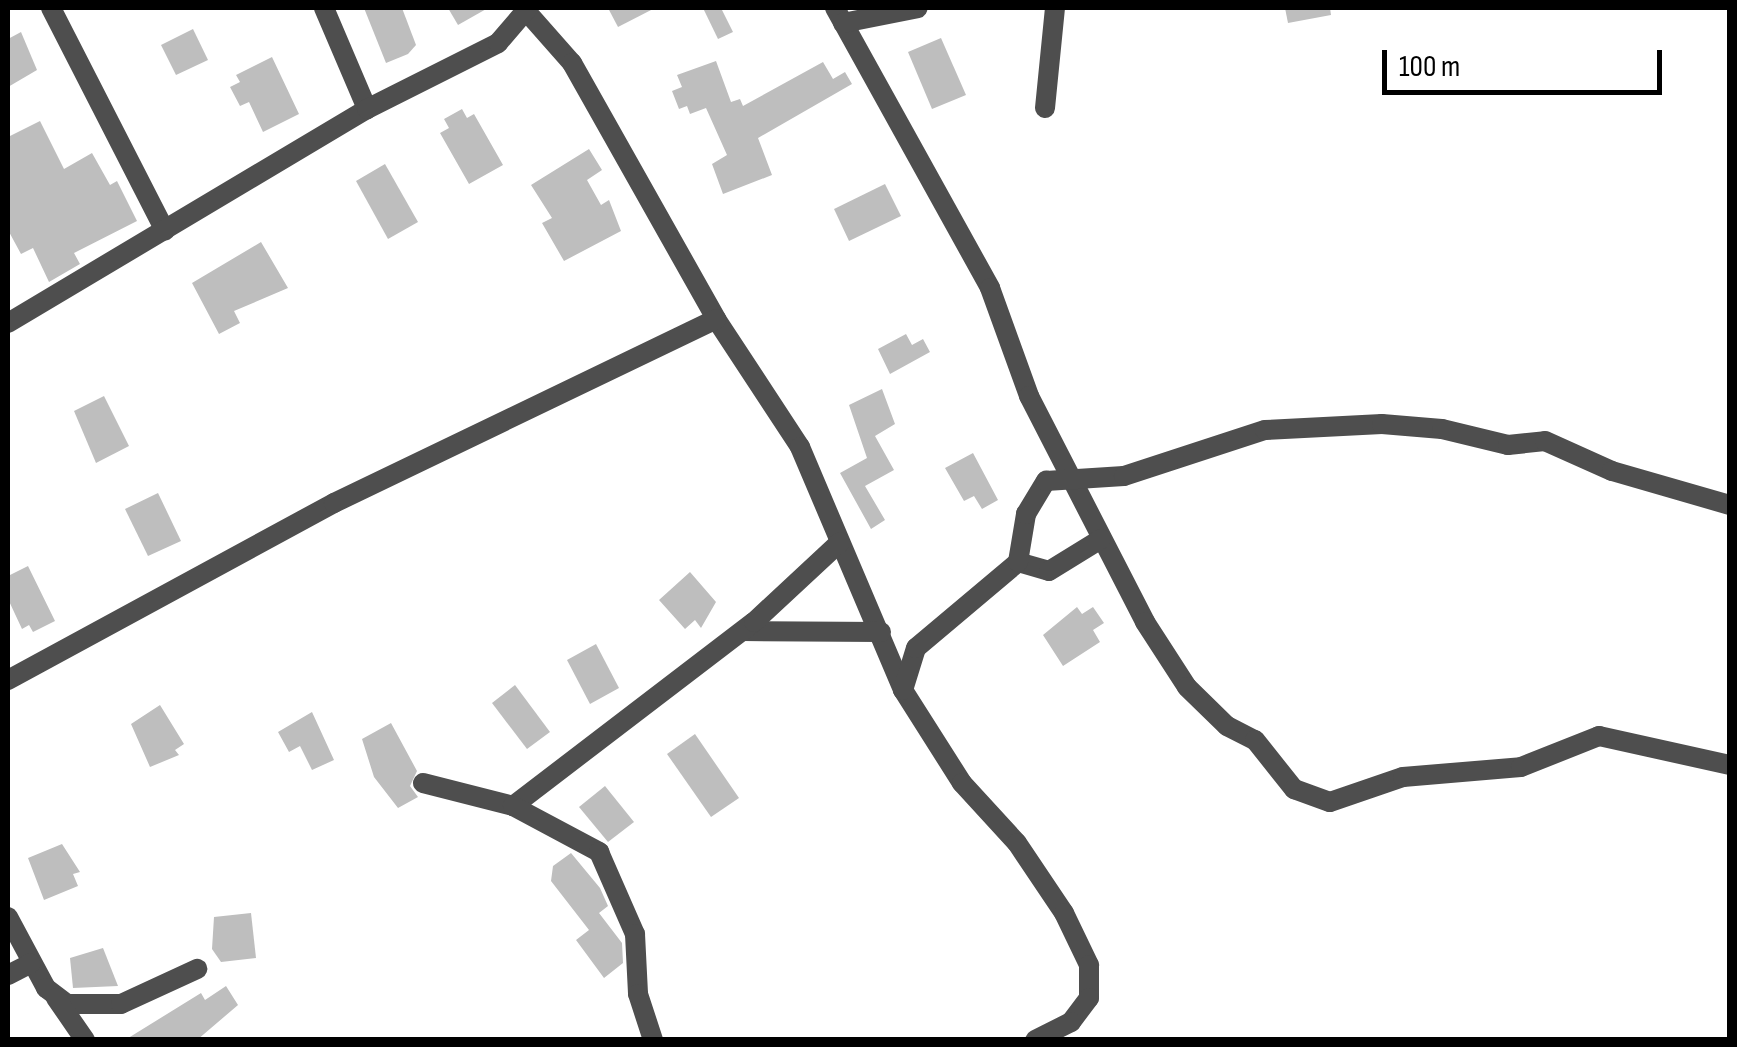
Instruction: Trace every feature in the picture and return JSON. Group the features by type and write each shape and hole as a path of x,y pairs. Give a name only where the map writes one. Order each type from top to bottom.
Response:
{"street":[{"path":"51,8 164,231"},
{"path":"324,8 367,110"},
{"path":"918,8 839,15 990,288 1028,396 1068,478 1187,688 1226,726 1255,740 1294,790 1330,802 1403,778 1521,767 1599,736 1730,765"},
{"path":"1045,108 1055,8"},
{"path":"8,323 367,110 498,42 528,10 572,63 716,319 800,447 903,690 962,783 1017,843 1090,965 1089,998 1071,1022 1035,1040"},
{"path":"8,680 334,503 716,319"},
{"path":"903,690 916,648 1018,562 1026,514 1046,481 1124,476 1265,430 1382,424 1442,429 1508,445 1564,445 1612,471 1730,506"},
{"path":"1018,562 1050,571 1101,539"},
{"path":"512,806 742,631 840,542"},
{"path":"742,631 881,632"},
{"path":"424,783 512,806 599,852 635,934 638,994 653,1040"},
{"path":"8,917 30,964 85,1040"},
{"path":"8,974 30,964"},
{"path":"55,997 93,1008 121,1004 197,969"}],"building":[{"path":"364,8 402,8 416,45 408,54 386,63"},
{"path":"448,8 488,8 458,25"},
{"path":"608,8 655,8 618,27"},
{"path":"703,8 721,8 733,32 718,39"},
{"path":"1285,8 1330,8 1331,15 1288,23"},
{"path":"193,29 208,60 176,75 161,45"},
{"path":"21,32 37,70 8,87 8,39"},
{"path":"941,38 966,95 932,109 908,52"},
{"path":"272,57 299,114 263,132 249,102 240,106 230,87 240,82 236,75"},
{"path":"716,61 731,102 740,99 743,106 823,62 833,79 845,72 852,84 758,138 772,175 723,194 712,164 727,155 706,108 690,114 687,106 679,109 672,91 682,87 677,75"},
{"path":"462,109 467,118 474,114 503,165 469,184 440,133 449,128 444,119"},
{"path":"40,121 64,169 92,153 110,185 117,181 137,221 74,253 80,264 49,282 33,248 21,254 8,230 8,137"},
{"path":"589,149 602,170 587,180 601,205 609,200 621,231 564,261 542,223 552,218 531,185"},
{"path":"385,164 418,222 388,239 356,181"},
{"path":"885,184 901,216 849,241 834,209"},
{"path":"261,242 288,288 234,311 240,323 219,334 192,283"},
{"path":"906,334 912,345 923,339 930,352 890,374 878,349"},
{"path":"882,389 895,424 875,436 894,470 865,486 885,520 871,529 840,473 867,458 849,405"},
{"path":"104,396 129,446 96,463 74,411"},
{"path":"973,453 998,500 982,509 974,496 964,501 945,468"},
{"path":"158,493 181,541 148,556 125,509"},
{"path":"28,566 55,621 33,632 29,625 22,629 8,599 8,576"},
{"path":"690,572 716,602 701,628 695,620 685,629 659,600"},
{"path":"1077,607 1082,614 1093,607 1104,623 1093,630 1100,642 1063,666 1043,635"},
{"path":"596,644 619,688 590,704 567,660"},
{"path":"515,685 550,732 527,749 492,703"},
{"path":"160,705 184,744 175,750 179,755 150,767 131,724"},
{"path":"312,712 334,760 312,770 300,746 289,752 278,732"},
{"path":"391,723 417,771 410,786 418,797 398,808 374,777 362,739"},
{"path":"695,734 739,798 711,817 667,754"},
{"path":"605,786 634,822 608,842 579,807"},
{"path":"62,844 80,872 73,874 78,886 44,900 28,858"},
{"path":"571,853 600,888 608,906 599,913 622,943 623,963 604,978 576,940 589,930 551,881 553,866"},
{"path":"251,913 256,958 221,962 212,949 214,917"},
{"path":"103,948 118,986 73,988 70,958"},
{"path":"226,986 238,1005 197,1040 125,1040 201,993 205,1000"}]}
